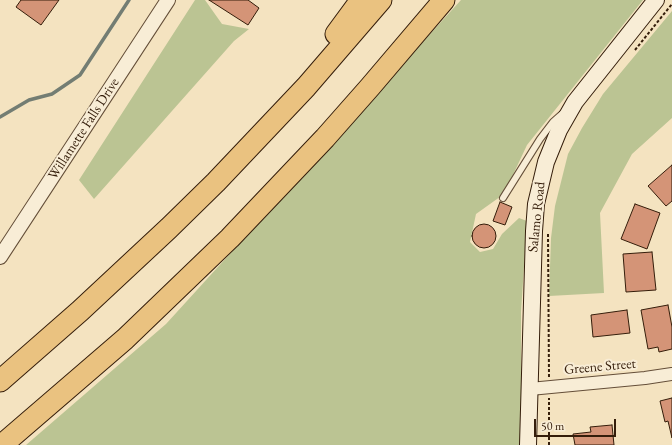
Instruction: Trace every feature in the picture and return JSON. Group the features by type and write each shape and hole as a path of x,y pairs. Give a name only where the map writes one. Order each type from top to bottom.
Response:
{"highway":[{"path":"263,132 361,0"},
{"path":"0,381 80,311 164,234 263,132 382,0"},
{"path":"2,445 125,339 230,238 325,138 444,0"}],"main road":[{"name":"Salamo Road","path":"528,445 531,300 536,204 542,175 552,143 564,119 575,102 656,0"}],"street":[{"name":"Willamette Falls Drive","path":"0,258 168,0"},
{"name":"Greene Street","path":"530,389 672,374"}],"lane":[{"path":"503,198 540,139 553,122 575,102"}],"path":[{"path":"632,53 672,4"},
{"path":"548,230 549,373"},
{"path":"549,403 549,445"}],"green space":[{"path":"195,0 205,0 222,24 249,29 234,41 94,199 79,180"},
{"path":"461,0 643,0 527,145 504,194 476,214 470,242 480,252 493,249 502,234 519,218 527,221 521,312 521,445 26,445 166,324"},
{"path":"672,11 672,118 632,154 600,213 604,293 549,296 551,238 555,206 568,154 603,94"}],"building":[{"path":"21,0 59,0 41,25 16,7"},
{"path":"209,0 248,0 259,8 248,25"},
{"path":"672,165 672,201 666,206 648,186"},
{"path":"500,202 512,207 505,225 493,221"},
{"path":"635,204 660,213 647,249 621,239"},
{"path":"484,224 492,228 496,236 492,244 484,248 476,244 472,236 476,228"},
{"path":"652,252 656,290 626,292 623,254"},
{"path":"668,305 672,327 672,349 659,352 658,347 648,349 641,310"},
{"path":"627,310 630,333 593,337 591,315"},
{"path":"672,398 672,438 668,421 665,422 660,401"},
{"path":"612,425 614,445 575,445 573,434 591,432 590,427"}],"waterway":[{"path":"0,117 29,100 52,94 80,75 129,0"}]}
